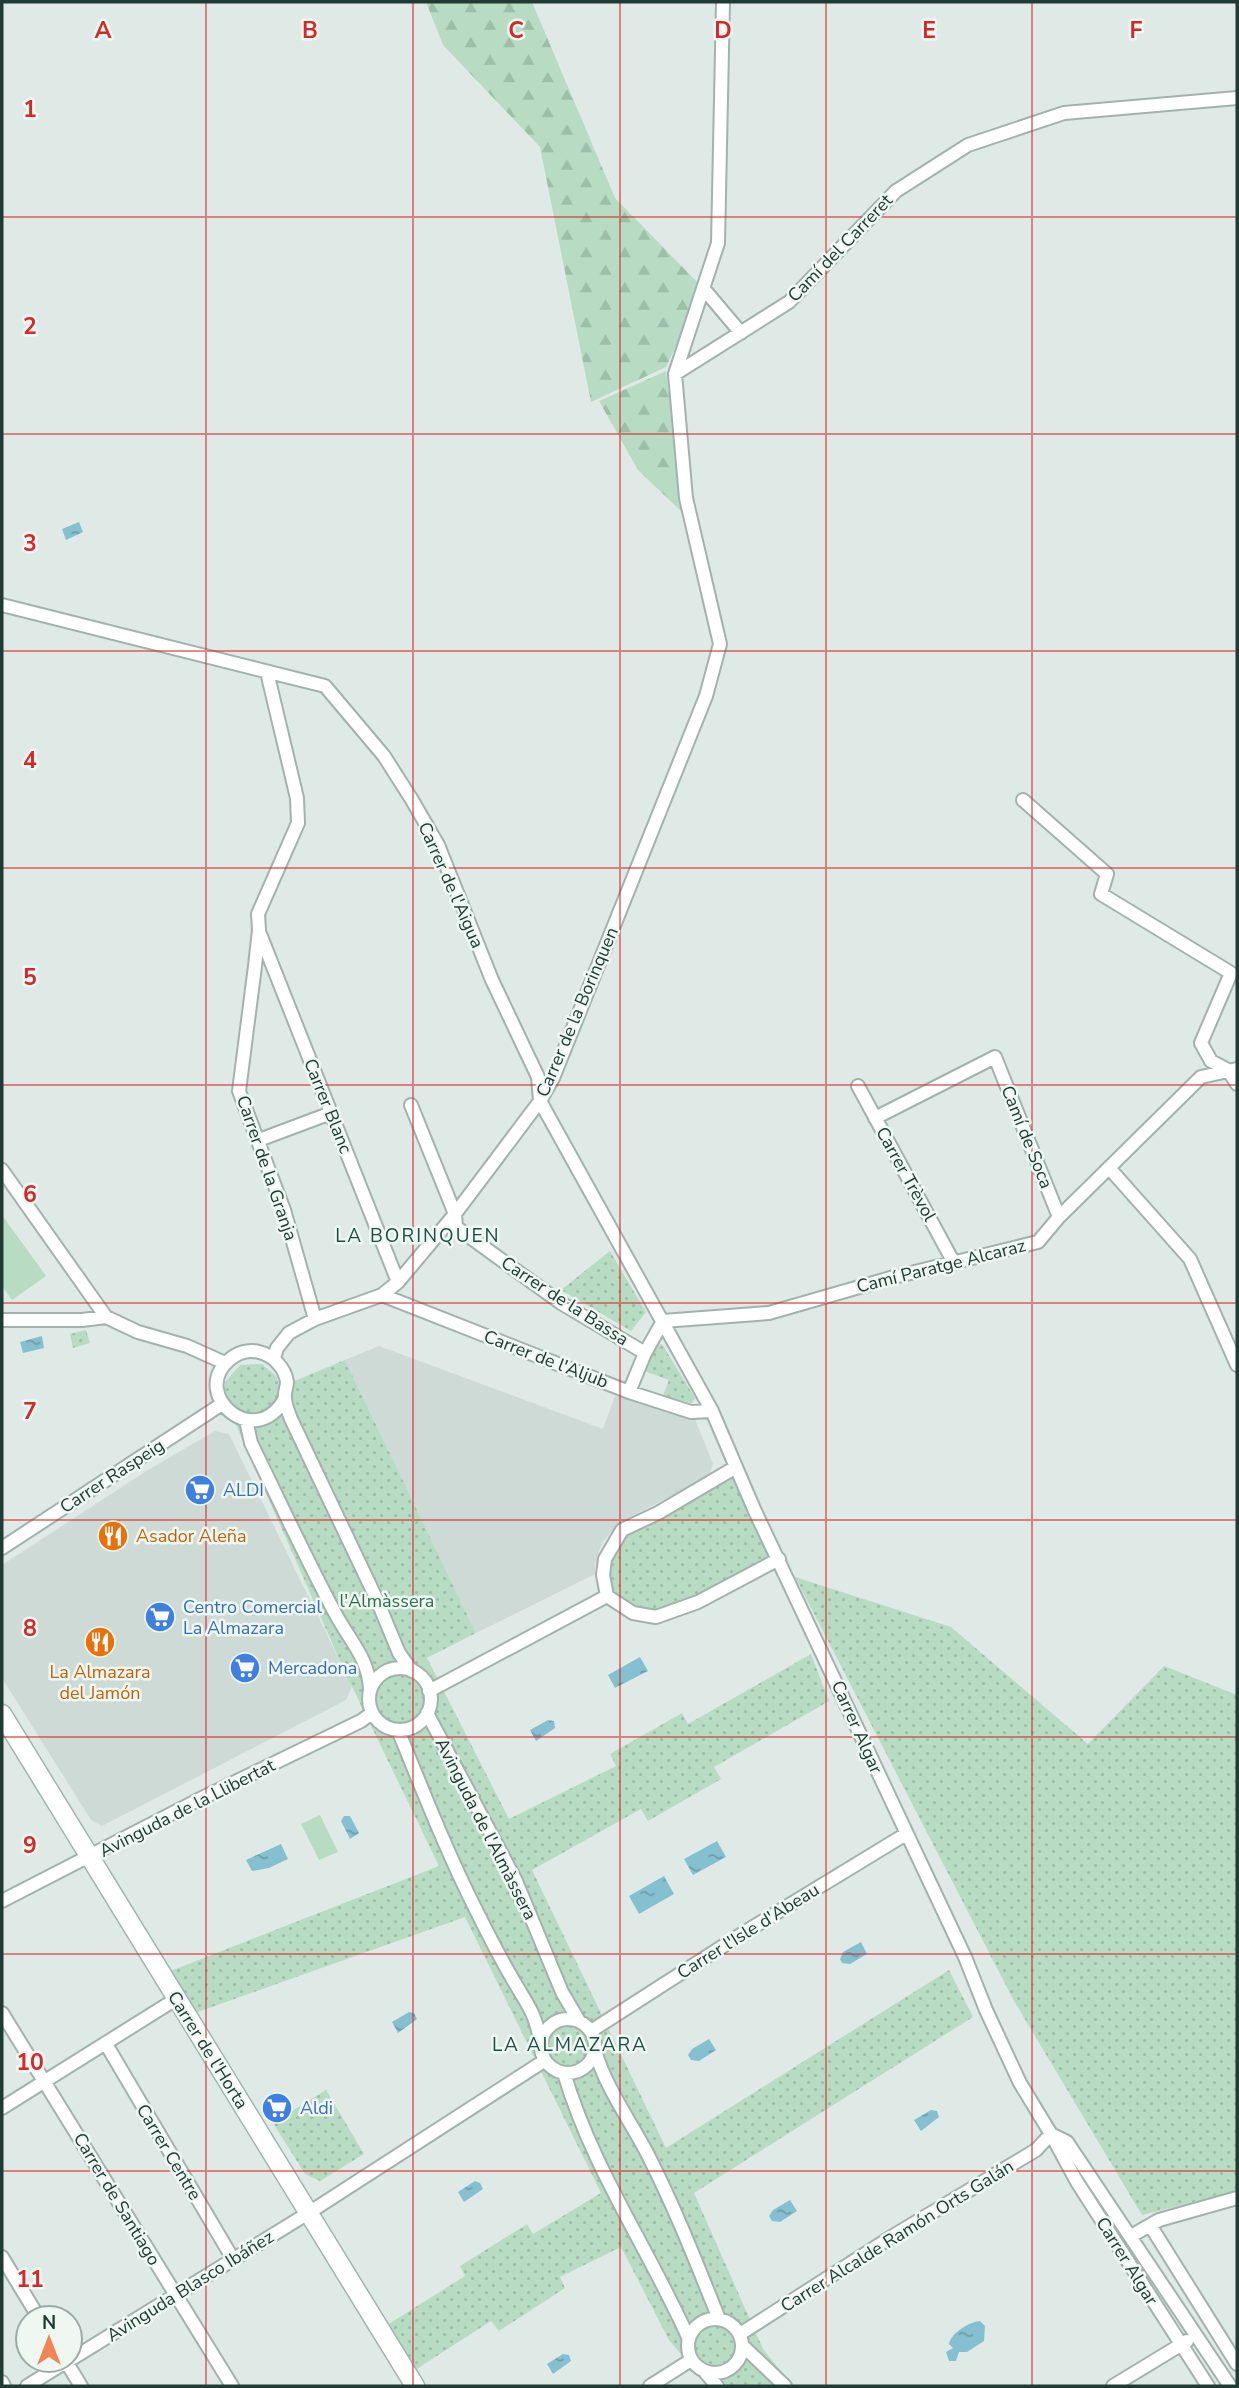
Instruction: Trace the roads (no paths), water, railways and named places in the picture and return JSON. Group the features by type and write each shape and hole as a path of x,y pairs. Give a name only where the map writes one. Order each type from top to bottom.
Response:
{"street":[{"path":"675,374 718,243 723,2"},
{"name":"Camí del Carreret","path":"675,374 789,302 896,191 968,145 1064,113 1237,98"},
{"path":"703,288 741,333"},
{"name":"Carrer de la Borinquen","path":"274,1358 277,1348 289,1333 315,1319 383,1295 398,1282 455,1214 540,1101 553,1078 706,696 720,644 686,498 675,374"},
{"name":"Carrer de l'Aigua","path":"2,605 325,687 384,756 438,845 492,980 538,1077 540,1101 663,1321"},
{"name":"Carrer de la Granja","path":"267,672 297,798 298,823 258,914 259,930 239,1091 284,1210 315,1319"},
{"path":"1023,800 1107,874 1101,894 1231,972 1201,1043 1211,1061 1233,1070 1237,1084"},
{"name":"Carrer Blanc","path":"259,930 398,1282"},
{"name":"Camí de Soca","path":"875,1118 995,1057 1059,1217"},
{"name":"Camí Paratge Alcaraz","path":"663,1321 769,1313 894,1276 1038,1242 1059,1217 1201,1077 1233,1070"},
{"name":"Carrer Trèvol","path":"858,1086 954,1263"},
{"name":"Carrer de la Bassa","path":"411,1105 455,1214 456,1227 561,1303 645,1353"},
{"path":"259,1140 331,1113"},
{"path":"1110,1168 1190,1259 1237,1365"},
{"path":"2,1170 106,1317 138,1332 187,1346 225,1363"},
{"name":"Carrer de l'Aljub","path":"383,1295 629,1392 691,1412 712,1411"},
{"path":"2,1320 82,1320 106,1317"},
{"path":"629,1392 645,1353 663,1321"},
{"name":"Carrer Algar","path":"663,1321 712,1411 905,1834 965,1957 986,2010 1020,2082 1077,2182 1208,2386"},
{"path":"246,1420 257,1456 336,1615 360,1653 369,1674 369,1705 372,1713 380,1723 398,1730 418,1724 427,1713 429,1691 424,1680 412,1671 399,1653 377,1600 291,1419 285,1398 287,1383 283,1370 274,1358 262,1352 250,1351 232,1357 225,1363 217,1381 222,1404 229,1412 246,1420 261,1419 275,1412 285,1398"},
{"name":"Carrer Raspeig","path":"2,1548 222,1404"},
{"path":"736,1467 658,1513 622,1530 605,1559 603,1575 607,1596 633,1613 656,1617 698,1602 779,1559"},
{"path":"429,1691 607,1596"},
{"path":"370,1690 382,1674 395,1669 412,1671"},
{"name":"Avinguda de la Llibertat","path":"2,1901 198,1800 361,1721 372,1713"},
{"name":"Avinguda de l'Almàssera","path":"427,1713 516,1881 562,1992 579,2021"},
{"name":"Carrer de l'Horta","path":"2,1714 415,2386"},
{"name":"Avinguda de l'Almàssera","path":"398,1730 472,1902 537,2021 540,2040"},
{"name":"Carrer l'Isle d'Abeau","path":"591,2031 905,1834"},
{"path":"2,2108 176,1998"},
{"name":"Carrer de Santiago","path":"2,2013 232,2386"},
{"path":"595,2050 588,2064 577,2072 564,2073 553,2069 544,2061 540,2040 551,2024 570,2018 579,2021 591,2031 604,2077 673,2207 719,2319"},
{"name":"Carrer Centre","path":"106,2044 233,2259"},
{"path":"310,2212 544,2061"},
{"path":"564,2073 575,2108 610,2188 688,2337 687,2349 691,2360 717,2386"},
{"name":"Carrer Algar","path":"1051,2134 1068,2142 1230,2386"},
{"name":"Carrer Alcalde Ramón Orts Galán","path":"741,2339 893,2236 1036,2150 1051,2134"},
{"name":"Carrer Algar","path":"1131,2236 1159,2220 1237,2198"},
{"name":"Avinguda Blasco Ibáñez","path":"84,2350 310,2212"},
{"path":"1150,2225 1237,2364"},
{"path":"2,2257 31,2304"},
{"path":"688,2337 700,2323 709,2319 727,2321 785,2386"},
{"path":"1113,2386 1196,2335"},
{"path":"705,2372 723,2372 738,2362 741,2339"},
{"path":"650,2386 691,2360"},
{"name":"Avinguda Blasco Ibáñez","path":"27,2386 46,2374"}],"water":[{"path":"79,522 83,532 66,540 62,529"},
{"path":"42,1336 44,1348 23,1353 20,1342"},
{"path":"640,1657 648,1671 615,1688 608,1675"},
{"path":"548,1720 554,1721 555,1728 536,1741 530,1730"},
{"path":"344,1816 350,1816 359,1833 350,1839 341,1821"},
{"path":"717,1841 726,1857 693,1875 684,1859"},
{"path":"281,1844 288,1859 269,1868 252,1871 246,1860"},
{"path":"664,1876 674,1894 639,1914 629,1896"},
{"path":"861,1942 867,1954 850,1964 842,1963 840,1959 843,1952"},
{"path":"409,2012 414,2013 417,2019 398,2033 392,2022"},
{"path":"709,2039 716,2050 699,2061 691,2060 688,2055 692,2049"},
{"path":"931,2110 937,2111 939,2117 921,2131 914,2120"},
{"path":"475,2181 480,2183 483,2189 464,2202 458,2192"},
{"path":"790,2200 797,2211 780,2222 772,2221 769,2216 773,2210"},
{"path":"980,2321 985,2326 984,2341 967,2352 959,2352 956,2361 949,2361 946,2352 953,2348 949,2344 953,2336 966,2326"},
{"path":"563,2354 569,2355 571,2361 553,2374 547,2364"}],"place":[{"name":"ALDI","path":"200,1490"},
{"name":"Asador Aleña","path":"113,1536"},
{"name":"Centro Comercial La Almazara","path":"160,1617"},
{"name":"La Almazara del Jamón","path":"100,1642"},
{"name":"Mercadona","path":"245,1668"},
{"name":"Aldi","path":"277,2108"}],"district":[{"name":"LA BORINQUEN","path":"418,1235"},
{"name":"LA ALMAZARA","path":"570,2044"}],"park label":[{"name":"l'Almàssera","path":"387,1601"}]}
